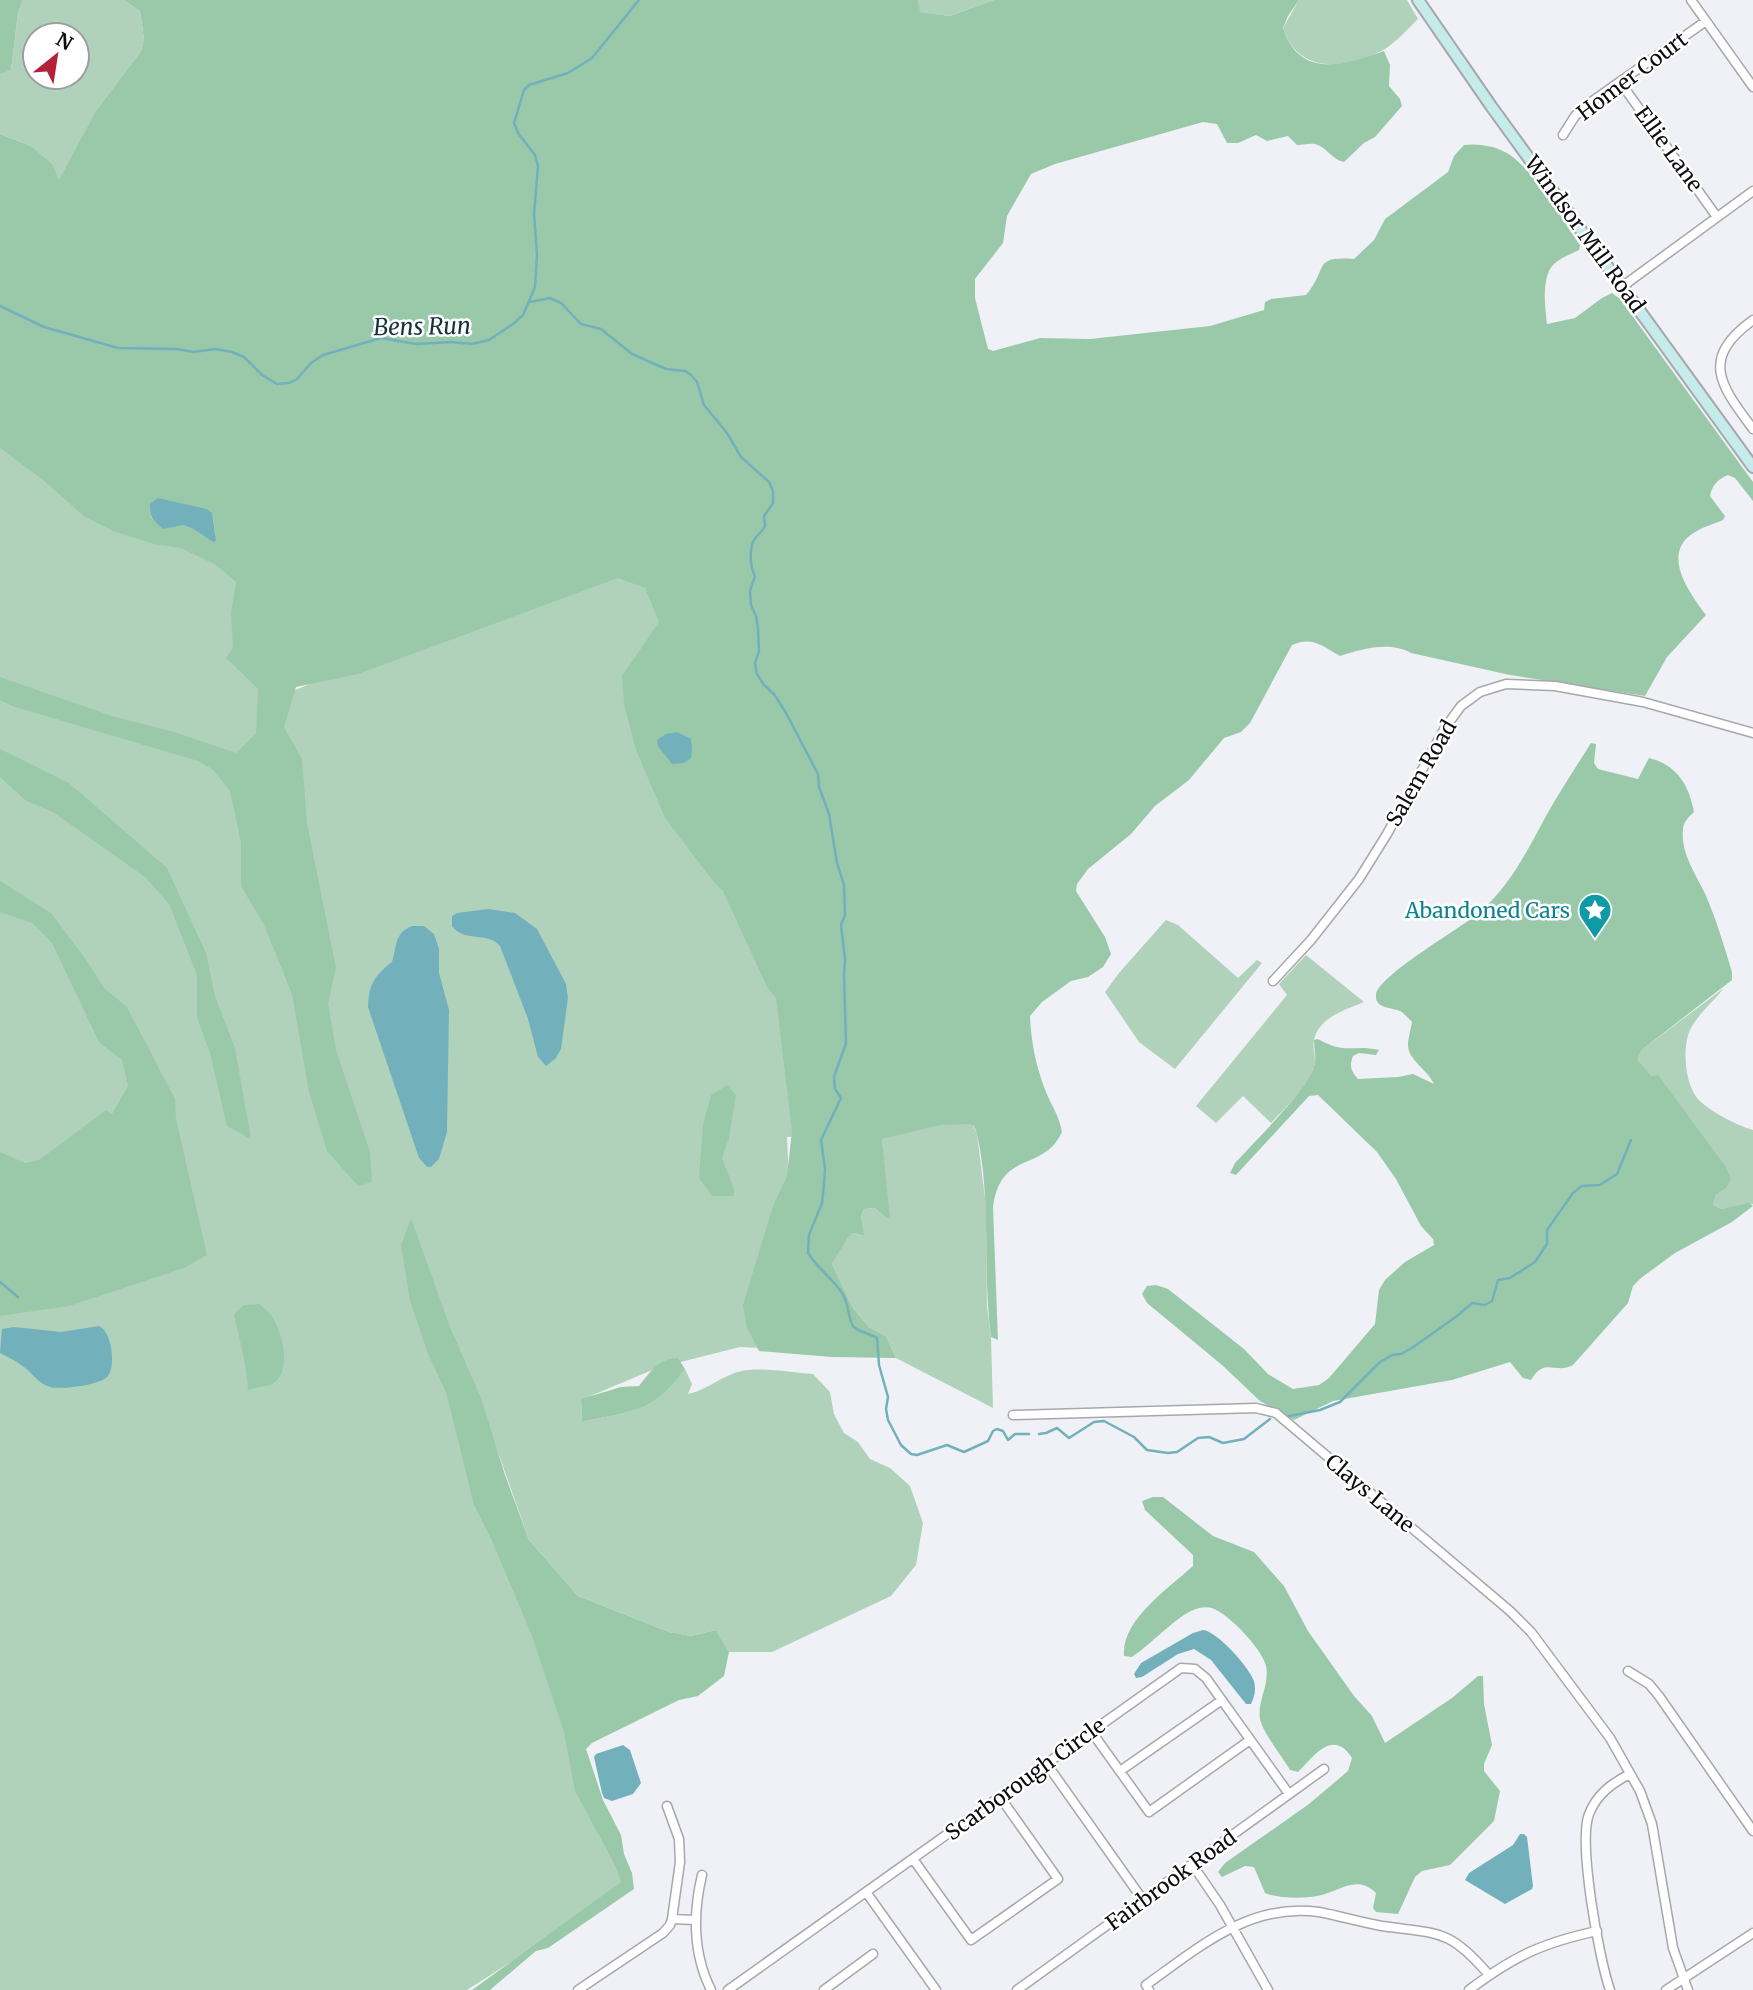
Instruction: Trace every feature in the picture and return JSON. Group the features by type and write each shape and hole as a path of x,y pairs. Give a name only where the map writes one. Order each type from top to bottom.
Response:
{"main road":[{"name":"Windsor Mill Road","path":"1418,0 1491,106 1753,467"}],"street":[{"path":"1690,0 1753,87"},
{"name":"Homer Court","path":"1563,135 1584,107 1706,21"},
{"name":"Ellie Lane","path":"1620,82 1717,217"},
{"path":"1623,286 1753,191"},
{"path":"1753,320 1729,340 1724,349 1720,369 1724,387 1753,429"},
{"name":"Salem Road","path":"1273,981 1311,940 1359,879 1446,727 1461,706 1480,692 1506,684 1555,686 1634,700 1753,733"},
{"name":"Clays Lane","path":"1013,1415 1256,1408 1276,1413 1482,1586 1531,1632 1609,1738 1647,1807 1668,1925 1688,1990"},
{"name":"Scarborough Circle","path":"728,1990 1181,1668 1189,1667 1201,1673 1289,1794"},
{"path":"1628,1671 1649,1684 1659,1696 1753,1831"},
{"path":"1120,1772 1222,1700"},
{"path":"1091,1731 1149,1812 1250,1740"},
{"path":"1046,1763 1143,1899"},
{"name":"Fairbrook Road","path":"1017,1990 1324,1769"},
{"path":"1610,1990 1597,1931 1586,1856 1585,1826 1595,1801 1604,1791 1630,1774"},
{"path":"913,1859 971,1940 1058,1879 1000,1797"},
{"path":"578,1990 663,1933 670,1925 680,1849 667,1806"},
{"path":"1192,1864 1220,1905 1268,1990"},
{"path":"702,1875 695,1920 701,1962 711,1990"},
{"path":"866,1892 936,1990"},
{"path":"1149,1990 1146,1986 1216,1935 1266,1914 1301,1911 1318,1912 1382,1926 1423,1930 1448,1938 1461,1946 1489,1975"},
{"path":"672,1919 695,1920"},
{"path":"1469,1990 1508,1961 1545,1944 1597,1931"},
{"path":"1665,1990 1753,1933"},
{"path":"824,1990 873,1955"}],"green space":[{"path":"0,0 23,0 18,13 11,70 0,75"},
{"path":"23,0 123,0 140,11 144,39 141,51 95,112 59,181 31,146 0,134 0,75 11,70 18,13"},
{"path":"123,0 918,0 920,12 950,16 994,0 1299,0 1283,28 1300,55 1312,62 1339,64 1384,51 1390,65 1389,86 1400,99 1402,106 1375,137 1364,143 1344,162 1319,146 1297,145 1288,136 1267,141 1256,135 1238,143 1227,143 1217,124 1203,122 1055,164 1031,174 1007,216 1003,243 975,279 975,298 988,349 993,351 1040,338 1090,339 1210,326 1264,310 1265,302 1271,299 1306,295 1326,262 1354,259 1374,240 1385,219 1448,172 1454,156 1464,145 1488,146 1499,149 1520,163 1548,197 1580,245 1579,250 1554,264 1547,276 1547,324 1575,318 1612,293 1620,299 1753,482 1753,501 1735,478 1728,475 1714,486 1710,496 1725,516 1723,520 1700,529 1686,539 1678,560 1685,583 1706,615 1667,657 1645,696 1510,675 1394,647 1366,649 1340,656 1312,642 1292,645 1250,723 1241,732 1224,738 1189,780 1155,806 1131,834 1088,869 1077,884 1076,891 1105,937 1111,954 1103,967 1088,977 1071,981 1042,1002 1030,1016 1033,1045 1042,1083 1062,1132 1054,1145 1013,1169 997,1189 993,1207 998,1340 991,1337 988,1312 986,1210 977,1134 974,1126 970,1124 940,1125 882,1139 890,1218 886,1218 875,1208 864,1209 861,1216 864,1236 854,1233 848,1237 832,1264 853,1308 869,1327 886,1336 896,1358 832,1357 759,1351 747,1328 743,1305 773,1206 787,1176 792,1131 776,998 767,987 723,891 665,818 636,750 624,704 622,676 659,622 645,588 618,578 358,674 296,687 284,727 302,759 307,823 336,968 328,1003 336,1050 370,1152 372,1182 358,1186 327,1151 309,1092 292,994 264,925 241,886 241,843 230,791 212,769 198,761 12,706 0,700 0,677 112,716 174,732 236,753 256,733 258,689 226,658 233,648 231,613 236,582 216,565 181,548 154,544 113,531 85,517 43,480 0,448 0,134 31,146 52,164 59,180 95,112 141,51 144,39 140,11","holes":["166,500 207,509 212,513 216,535 182,525 163,529 151,518 150,504"]},
{"path":"918,0 994,0 950,16 919,12"},
{"path":"1299,0 1407,0 1418,19 1380,52 1352,62 1327,64 1305,58 1296,51 1283,28"},
{"path":"0,280 206,327 288,693 693,525 977,1134 986,1206 987,1307 991,1337 993,1408 896,1358 886,1336 869,1327 853,1308 832,1264 847,1237 854,1233 863,1236 861,1216 864,1209 875,1208 886,1218 882,1138 910,1131 787,1137 797,1350 740,1347 657,1368 581,1400 582,1422 640,1408 662,1394 685,1369 692,1384 688,1394 740,1371 773,1370 813,1374 830,1392 834,1414 844,1433 858,1442 870,1459 890,1468 910,1486 923,1523 916,1565 891,1596 772,1652 729,1652 716,1630 691,1636 669,1632 578,1596 529,1540 493,1438 476,1445 630,1886 467,1990 0,1990"},
{"path":"1591,743 1596,744 1594,763 1598,769 1638,779 1649,758 1674,771 1689,793 1694,812 1683,827 1685,849 1715,920 1732,972 1732,980 1644,1048 1638,1060 1651,1076 1658,1075 1726,1167 1731,1180 1725,1189 1716,1195 1713,1205 1721,1209 1749,1203 1753,1206 1732,1222 1675,1253 1641,1278 1633,1286 1628,1303 1573,1365 1567,1368 1546,1367 1531,1380 1523,1378 1510,1362 1452,1380 1333,1401 1294,1420 1260,1401 1222,1365 1147,1303 1142,1294 1147,1286 1156,1285 1168,1289 1244,1349 1268,1374 1293,1389 1319,1385 1329,1378 1375,1324 1379,1290 1385,1280 1405,1262 1434,1245 1433,1239 1421,1226 1396,1179 1377,1152 1318,1095 1309,1096 1236,1175 1230,1173 1235,1163 1303,1086 1315,1063 1314,1040 1318,1039 1336,1047 1379,1050 1376,1055 1359,1053 1353,1056 1351,1068 1358,1079 1413,1074 1434,1084 1409,1050 1412,1022 1400,1011 1378,1003 1376,995 1390,976 1491,902 1517,867"},
{"path":"0,749 69,783 167,868 206,953 215,996 235,1048 251,1139 227,1126 210,1053 197,1018 197,975 169,904 145,877 53,812 25,800 0,777"},
{"path":"0,881 51,913 104,988 127,1007 175,1099 176,1119 207,1255 184,1268 69,1306 0,1316 0,1152 25,1163 39,1160 106,1110 112,1114 128,1086 122,1060 99,1042 52,943 32,923 0,912"},
{"path":"1166,920 1178,925 1238,978 1257,960 1262,963 1175,1069 1139,1042 1105,992"},
{"path":"1306,955 1364,1002 1341,1011 1321,1025 1314,1040 1315,1064 1310,1075 1295,1097 1271,1123 1243,1096 1216,1123 1196,1106 1287,995 1279,984"},
{"path":"1724,988 1693,1024 1686,1046 1687,1075 1697,1098 1723,1117 1753,1130 1753,1204 1720,1209 1713,1205 1716,1195 1725,1189 1638,1060 1644,1048"},
{"path":"727,1085 736,1095 729,1138 722,1158 734,1189 734,1196 712,1196 699,1178 703,1125 711,1095"},
{"path":"411,1218 450,1327 481,1398 529,1540 578,1596 669,1632 691,1636 716,1630 729,1652 724,1676 698,1696 679,1700 592,1743 586,1749 603,1800 621,1835 634,1889 548,1948 536,1951 490,1990 472,1990 621,1882 615,1865 575,1791 564,1732 532,1636 474,1505 446,1392 428,1354 410,1301 401,1245"},
{"path":"259,1304 271,1315 279,1330 284,1349 283,1368 272,1384 248,1390 234,1314 244,1305"},
{"path":"678,1358 685,1369 651,1402 628,1412 582,1422 581,1399 621,1387 639,1386 660,1364"},
{"path":"1163,1497 1213,1536 1254,1552 1284,1586 1308,1631 1354,1696 1372,1716 1385,1743 1452,1698 1478,1676 1483,1676 1484,1704 1492,1745 1484,1771 1500,1791 1494,1821 1450,1865 1422,1871 1415,1877 1398,1914 1376,1912 1373,1908 1376,1893 1364,1885 1351,1885 1312,1897 1286,1897 1265,1893 1254,1867 1245,1866 1222,1877 1218,1872 1225,1863 1309,1804 1348,1771 1352,1758 1345,1749 1331,1745 1317,1753 1298,1772 1290,1770 1260,1719 1267,1673 1263,1659 1236,1625 1212,1608 1191,1611 1132,1657 1124,1656 1125,1643 1138,1618 1193,1566 1193,1555 1145,1510 1142,1501"}],"water":[{"path":"158,498 207,509 212,513 216,541 213,542 183,525 163,529 151,516 150,504"},
{"path":"677,732 691,739 691,758 684,763 672,764 658,746 657,740 666,734"},
{"path":"488,909 515,913 537,929 566,984 568,998 561,1049 556,1058 546,1066 538,1057 528,1019 500,946 489,939 463,934 452,926 452,916 457,913"},
{"path":"412,926 424,926 434,934 439,949 439,973 449,1010 447,1132 439,1159 431,1167 427,1167 419,1158 368,1007 374,981 392,962 399,936"},
{"path":"99,1326 110,1342 112,1364 108,1376 89,1384 55,1388 46,1386 21,1365 0,1353 2,1329 14,1327 61,1332"},
{"path":"1203,1630 1224,1643 1251,1675 1255,1690 1251,1704 1246,1704 1211,1660 1194,1649 1178,1654 1142,1677 1136,1678 1134,1674 1141,1663"},
{"path":"623,1745 630,1750 641,1783 633,1794 612,1801 604,1798 594,1757"},
{"path":"1520,1834 1527,1837 1532,1889 1505,1904 1465,1880 1469,1873 1513,1845"}],"waterway":[{"name":"Bens Run","path":"0,306 44,327 118,348 194,352 215,349 232,352 244,357 262,375 277,384 297,379 311,363 323,355 381,338 416,344 472,344 489,340 523,315 535,287 537,255 534,214 538,166 535,155 518,133 514,123 524,90 529,85 568,73 592,58 639,0"},
{"path":"530,302 550,298 561,303 581,324 601,329 632,354 666,369 685,371 691,375 697,382 704,405 727,433 741,457 769,482 773,491 773,503 764,516 765,526 754,540 751,553 755,576 750,591 751,605 756,616 759,651 755,663 757,674 786,713 818,774 844,885 845,915 841,925 845,959 846,1043 834,1077 835,1089 841,1098 821,1140 825,1169 822,1203 809,1235 808,1253 843,1295 854,1328 877,1338 879,1365 888,1397 888,1420 901,1445 911,1454 917,1455 947,1445 964,1452 988,1441 997,1429 1003,1431 1008,1440 1015,1434 1029,1434"},
{"path":"1289,1416 1320,1410 1340,1402 1380,1362 1412,1348 1472,1303 1485,1305 1492,1301 1498,1280 1510,1278 1535,1262 1547,1244 1547,1230 1573,1193 1582,1186 1600,1185 1617,1174 1631,1140"},
{"path":"0,1282 18,1297"},
{"path":"1039,1434 1057,1428 1069,1438 1094,1422 1104,1421 1134,1437 1147,1450 1168,1453 1177,1452 1198,1438 1209,1437 1223,1443 1244,1439 1270,1419"}],"place":[{"name":"Abandoned Cars","path":"1595,940"}]}
